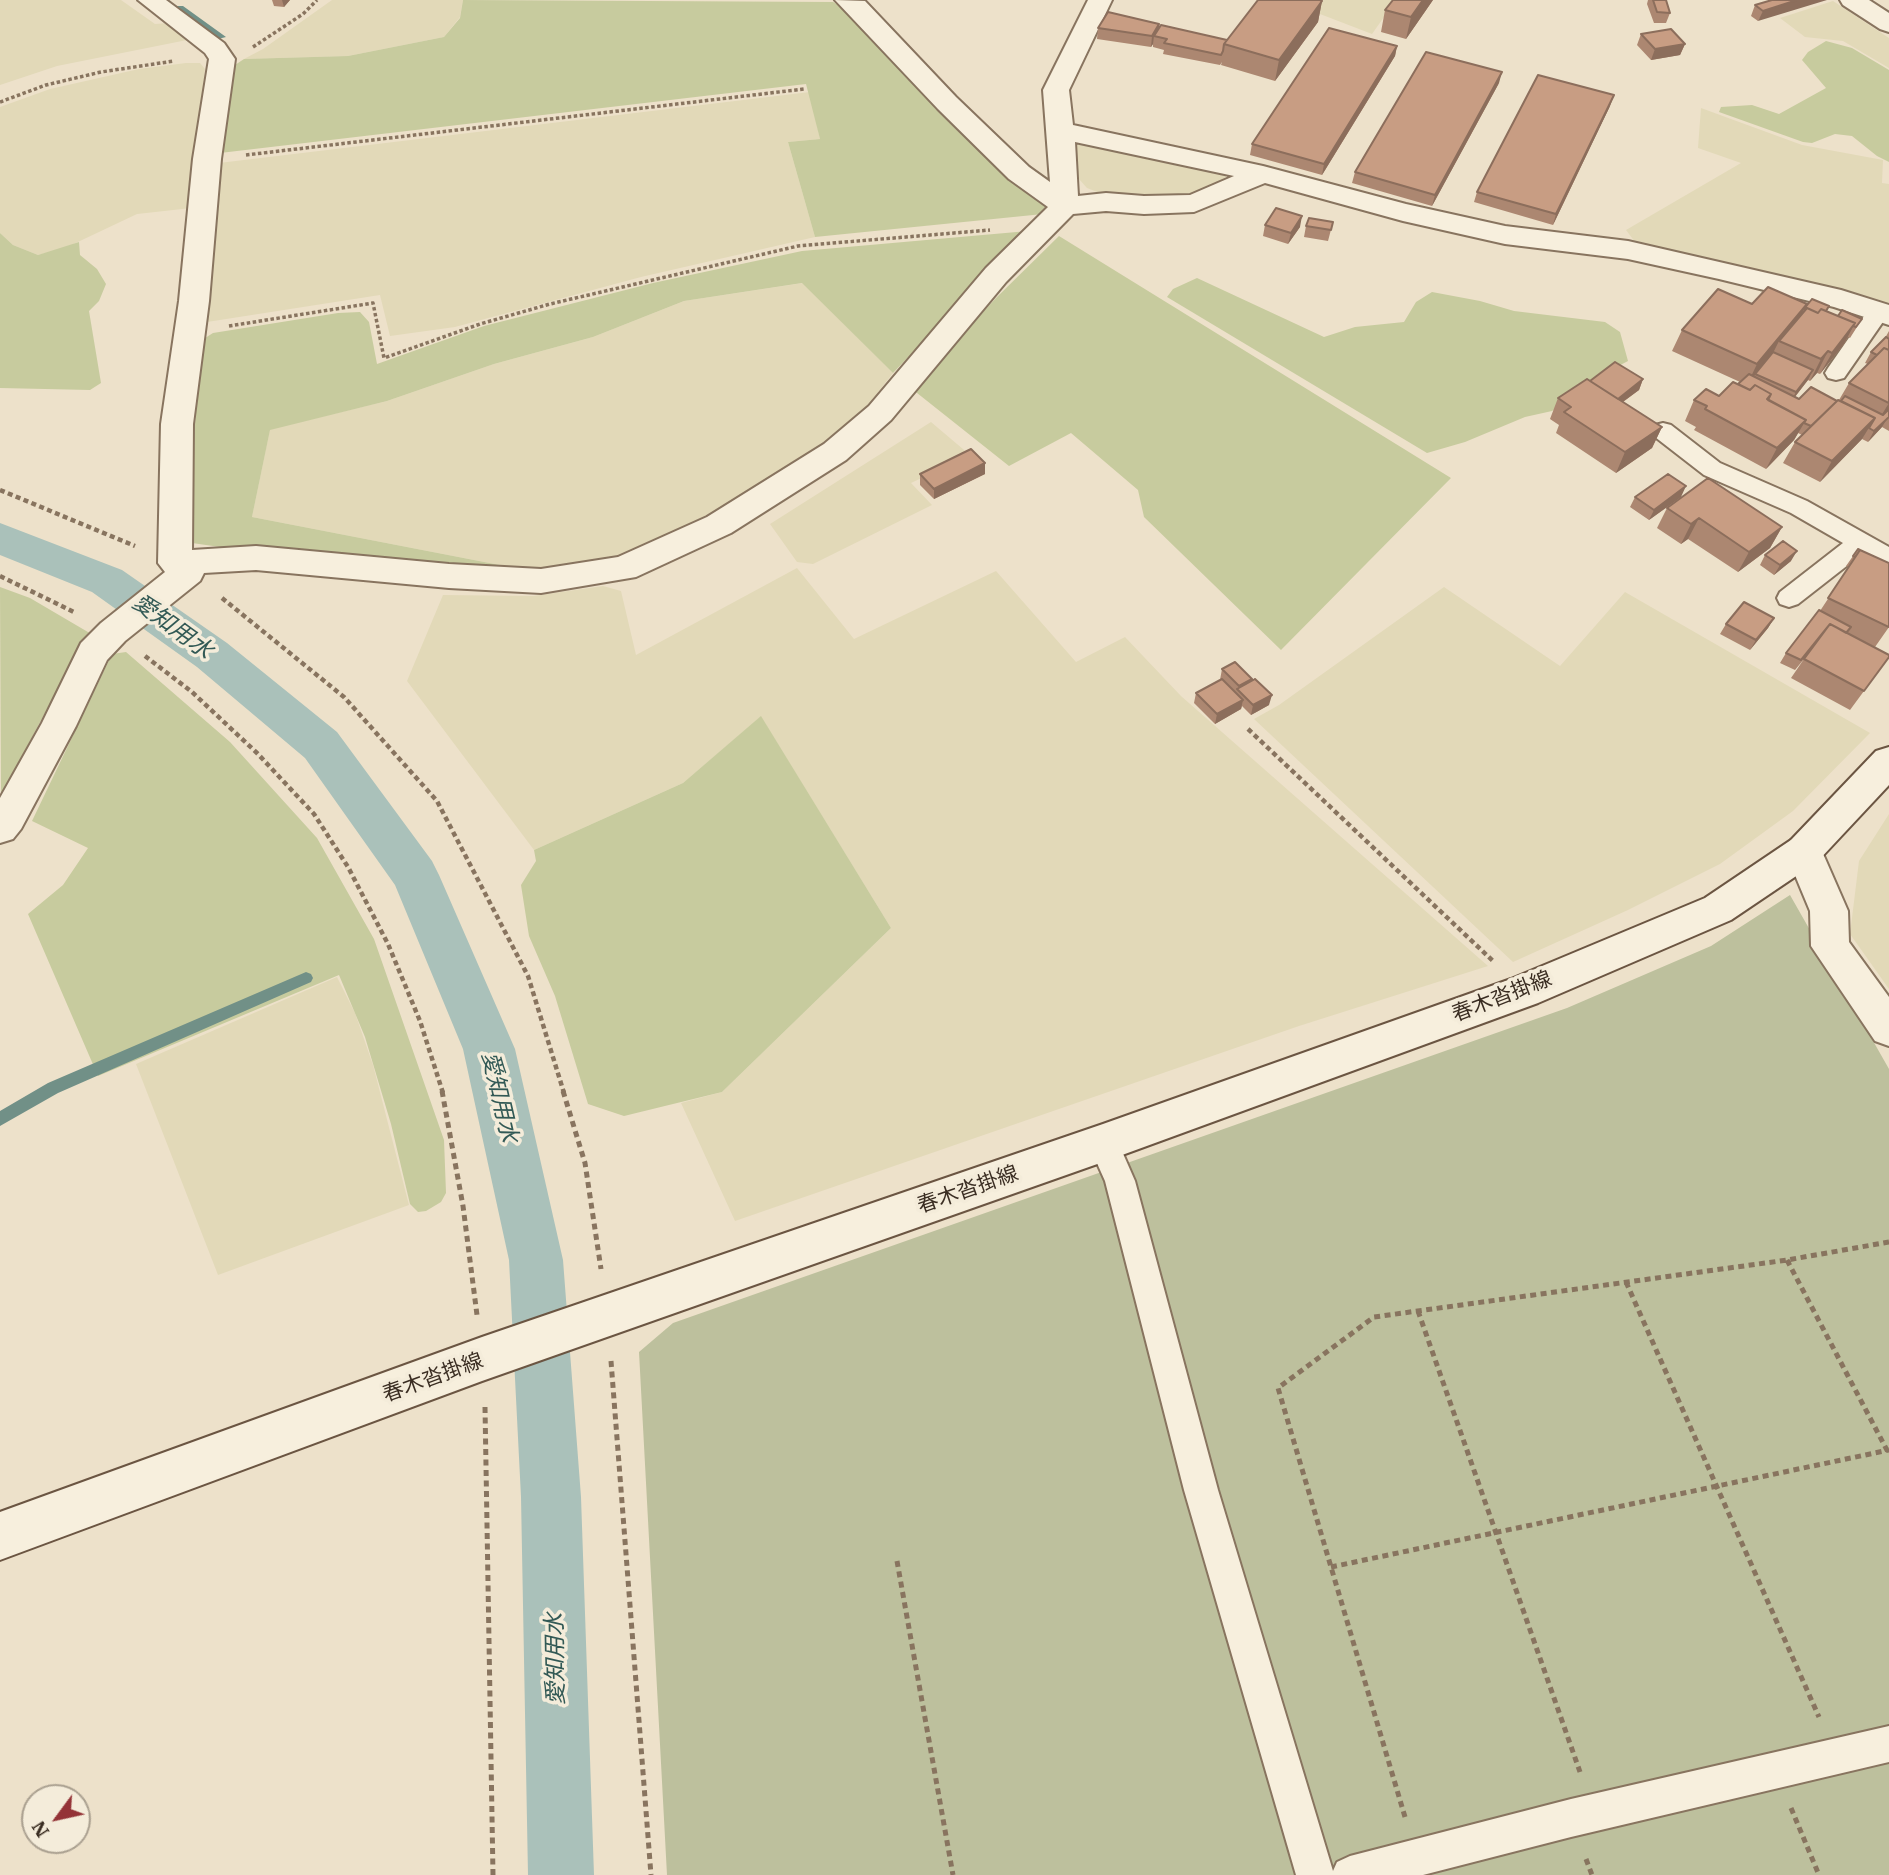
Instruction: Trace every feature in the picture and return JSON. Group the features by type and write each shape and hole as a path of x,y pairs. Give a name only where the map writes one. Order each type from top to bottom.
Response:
{"street":[{"path":"150,0 215,48 222,59 207,159 190,332 177,424 181,567"},
{"path":"1056,215 1063,156 1056,90 1100,0"},
{"path":"1852,0 1889,24"},
{"path":"858,2 947,103 1019,173 1056,215"},
{"path":"1059,130 1262,174 1403,212 1505,234 1628,250 1841,299 1884,313"},
{"path":"0,828 58,726 93,652 181,567 256,558 449,576 541,581 624,568 719,525 835,452 880,413 996,275 1056,215 1106,202 1144,205 1194,203 1262,174"},
{"name":"春木沓掛線","path":"0,1536 487,1358 1103,1143 1524,990 1718,909 1804,851 1889,761"},
{"path":"1804,851 1829,911 1830,946 1889,1029"}],"lane":[{"path":"1836,373 1884,313"},
{"path":"1663,431 1712,468 1799,507 1889,558"},
{"path":"1789,598 1861,542"},
{"path":"1103,1143 1120,1181 1201,1490 1315,1875"},
{"path":"1350,1875 1594,1812 1889,1744"}],"path":[{"path":"0,102 46,85 101,72 154,62 222,59 263,43 303,14 317,0"},
{"path":"207,159 804,89"},
{"path":"190,332 373,303 384,358 480,324 550,304 785,249 1056,215"},
{"path":"0,490 181,567 344,698 437,801 528,976 585,1163 651,1875"},
{"path":"0,576 113,632 192,692 257,753 314,814 348,867 388,944 420,1021 446,1103 487,1358 493,1875"},
{"path":"1248,729 1524,990"},
{"path":"1417,1857 1278,1388 1374,1317 1787,1260 1889,1242"},
{"path":"1331,1567 1888,1451 1787,1260"},
{"path":"1626,1282 1837,1757"},
{"path":"1418,1311 1594,1812"},
{"path":"897,1561 953,1875"},
{"path":"1775,1770 1819,1875"}],"shaded area":[{"path":"0,0 121,0 155,24 169,23 187,40 57,66 0,85"},
{"path":"332,0 463,0 460,17 444,37 348,56 244,59 263,49"},
{"path":"1311,0 1396,0 1372,34 1307,9"},
{"path":"1833,1 1889,38 1889,68 1843,41 1805,37 1780,18"},
{"path":"200,63 205,69 191,208 137,214 63,249 38,255 13,245 0,233 0,107 50,89 139,69"},
{"path":"810,92 820,139 788,142 815,237 641,277 455,327 390,336 380,295 207,322 219,163"},
{"path":"1701,108 1802,145 1883,160 1882,183 1889,184 1889,308 1635,242 1626,230 1741,163 1698,148"},
{"path":"1073,140 1229,174 1214,187 1194,196 1110,197 1087,188 1079,179"},
{"path":"803,283 893,373 861,414 788,470 689,529 639,551 557,568 510,567 252,517 270,429 387,401 494,364 593,337 684,301"},
{"path":"931,422 970,455 911,483 932,505 813,564 797,562 770,524"},
{"path":"797,568 854,639 996,571 1076,662 1125,637 1181,696 1488,966 1299,1026 735,1221 681,1103 722,1092 891,928 761,717 683,783 534,850 407,681 443,595 533,596 603,586 621,591 636,655"},
{"path":"1444,587 1560,666 1625,592 1870,733 1793,811 1720,864 1628,910 1513,962 1254,719 1279,705"},
{"path":"1889,814 1889,989 1850,934 1859,861"},
{"path":"337,977 355,1013 373,1065 409,1205 218,1275 136,1064"}],"green space":[{"path":"463,0 833,2 852,13 1047,203 1043,214 815,237 788,142 820,139 806,84 220,153 232,67 244,59 348,56 444,37 460,18"},
{"path":"1826,41 1852,48 1889,70 1889,162 1852,136 1835,134 1812,143 1803,142 1719,112 1721,107 1752,105 1779,114 1826,88 1802,60 1808,52"},
{"path":"1028,231 893,373 802,283 684,301 593,337 494,364 387,401 270,430 252,517 510,567 227,548 185,542 202,340 213,333 338,313 360,312 369,322 377,364 484,326 653,283 802,251"},
{"path":"0,233 13,245 38,255 79,242 80,255 97,269 106,284 99,301 89,311 101,383 90,390 0,388"},
{"path":"1059,236 1451,478 1281,650 1144,517 1138,490 1071,433 1009,466 912,389 996,298"},
{"path":"1197,278 1324,337 1355,327 1404,322 1416,302 1432,292 1514,311 1605,322 1620,332 1628,361 1607,372 1552,411 1525,417 1465,442 1427,453 1167,297 1173,289"},
{"path":"0,587 30,598 93,635 75,657 1,795"},
{"path":"126,652 230,742 317,838 374,939 444,1140 446,1193 441,1202 426,1211 418,1212 410,1204 391,1124 365,1037 339,975 98,1076 28,914 63,885 88,848 32,821 112,654"},
{"path":"761,716 891,928 722,1092 624,1116 588,1104 555,996 529,936 521,885 536,861 534,850 683,783"},
{"path":"1790,895 1889,1069 1889,1875 667,1875 639,1352 673,1323 1567,1008 1711,946"}],"building":[{"path":"1258,0 1322,1 1279,60 1224,44"},
{"path":"1393,0 1423,0 1411,17 1385,10"},
{"path":"1653,0 1666,0 1670,13 1657,12"},
{"path":"1772,0 1797,0 1763,11 1755,5"},
{"path":"1108,12 1159,24 1152,36 1098,28"},
{"path":"1161,25 1227,40 1221,55 1164,43 1167,39 1154,36"},
{"path":"1329,28 1397,46 1324,164 1252,144"},
{"path":"1671,29 1685,44 1655,49 1641,34"},
{"path":"1426,52 1502,72 1435,195 1355,172"},
{"path":"1538,75 1614,95 1556,214 1477,192"},
{"path":"1276,208 1302,216 1291,233 1265,225"},
{"path":"1309,218 1333,222 1331,230 1306,226"},
{"path":"1768,287 1807,304 1757,364 1682,330 1718,289 1752,304"},
{"path":"1812,299 1829,306 1826,311 1821,309 1818,313 1804,309"},
{"path":"1807,308 1818,313 1821,309 1855,323 1832,353 1828,351 1821,359 1779,341"},
{"path":"1842,310 1862,319 1856,327 1853,326 1855,323 1838,316"},
{"path":"1886,337 1889,339 1889,350 1884,348 1877,355 1871,352"},
{"path":"1884,348 1889,350 1889,403 1849,383"},
{"path":"1773,352 1813,370 1796,392 1755,374"},
{"path":"1615,362 1643,379 1618,399 1590,381"},
{"path":"1749,374 1799,399 1811,387 1837,401 1811,426 1804,423 1806,420 1768,400 1771,394 1755,385 1750,390 1738,384"},
{"path":"1587,379 1662,427 1625,452 1564,412 1571,407 1558,398"},
{"path":"1733,382 1750,390 1755,385 1771,394 1767,399 1806,420 1777,448 1705,409 1707,406 1694,400 1706,389 1719,396"},
{"path":"1845,396 1883,415 1889,409 1889,417 1874,431 1869,428 1875,418 1841,401"},
{"path":"1838,400 1875,418 1832,461 1795,442"},
{"path":"971,449 985,463 934,489 920,474"},
{"path":"1668,474 1686,486 1654,510 1635,497"},
{"path":"1708,478 1782,527 1749,552 1699,518 1691,524 1667,508"},
{"path":"1783,541 1797,551 1780,565 1765,555"},
{"path":"1860,550 1889,563 1889,627 1828,598"},
{"path":"1744,602 1774,618 1756,640 1726,624"},
{"path":"1819,610 1851,627 1846,633 1830,624 1801,660 1786,653"},
{"path":"1830,624 1889,655 1864,691 1804,659"},
{"path":"1235,662 1252,679 1239,686 1222,669"},
{"path":"1222,679 1243,700 1217,714 1196,693"},
{"path":"1255,679 1272,695 1253,705 1237,689"}],"waterway":[{"path":"180,8 221,37"},
{"name":"愛知用水","path":"0,538 107,581 212,655 321,745 415,875 489,1049 536,1260 551,1497 561,1875"},
{"path":"0,1119 53,1088 306,978"}]}
